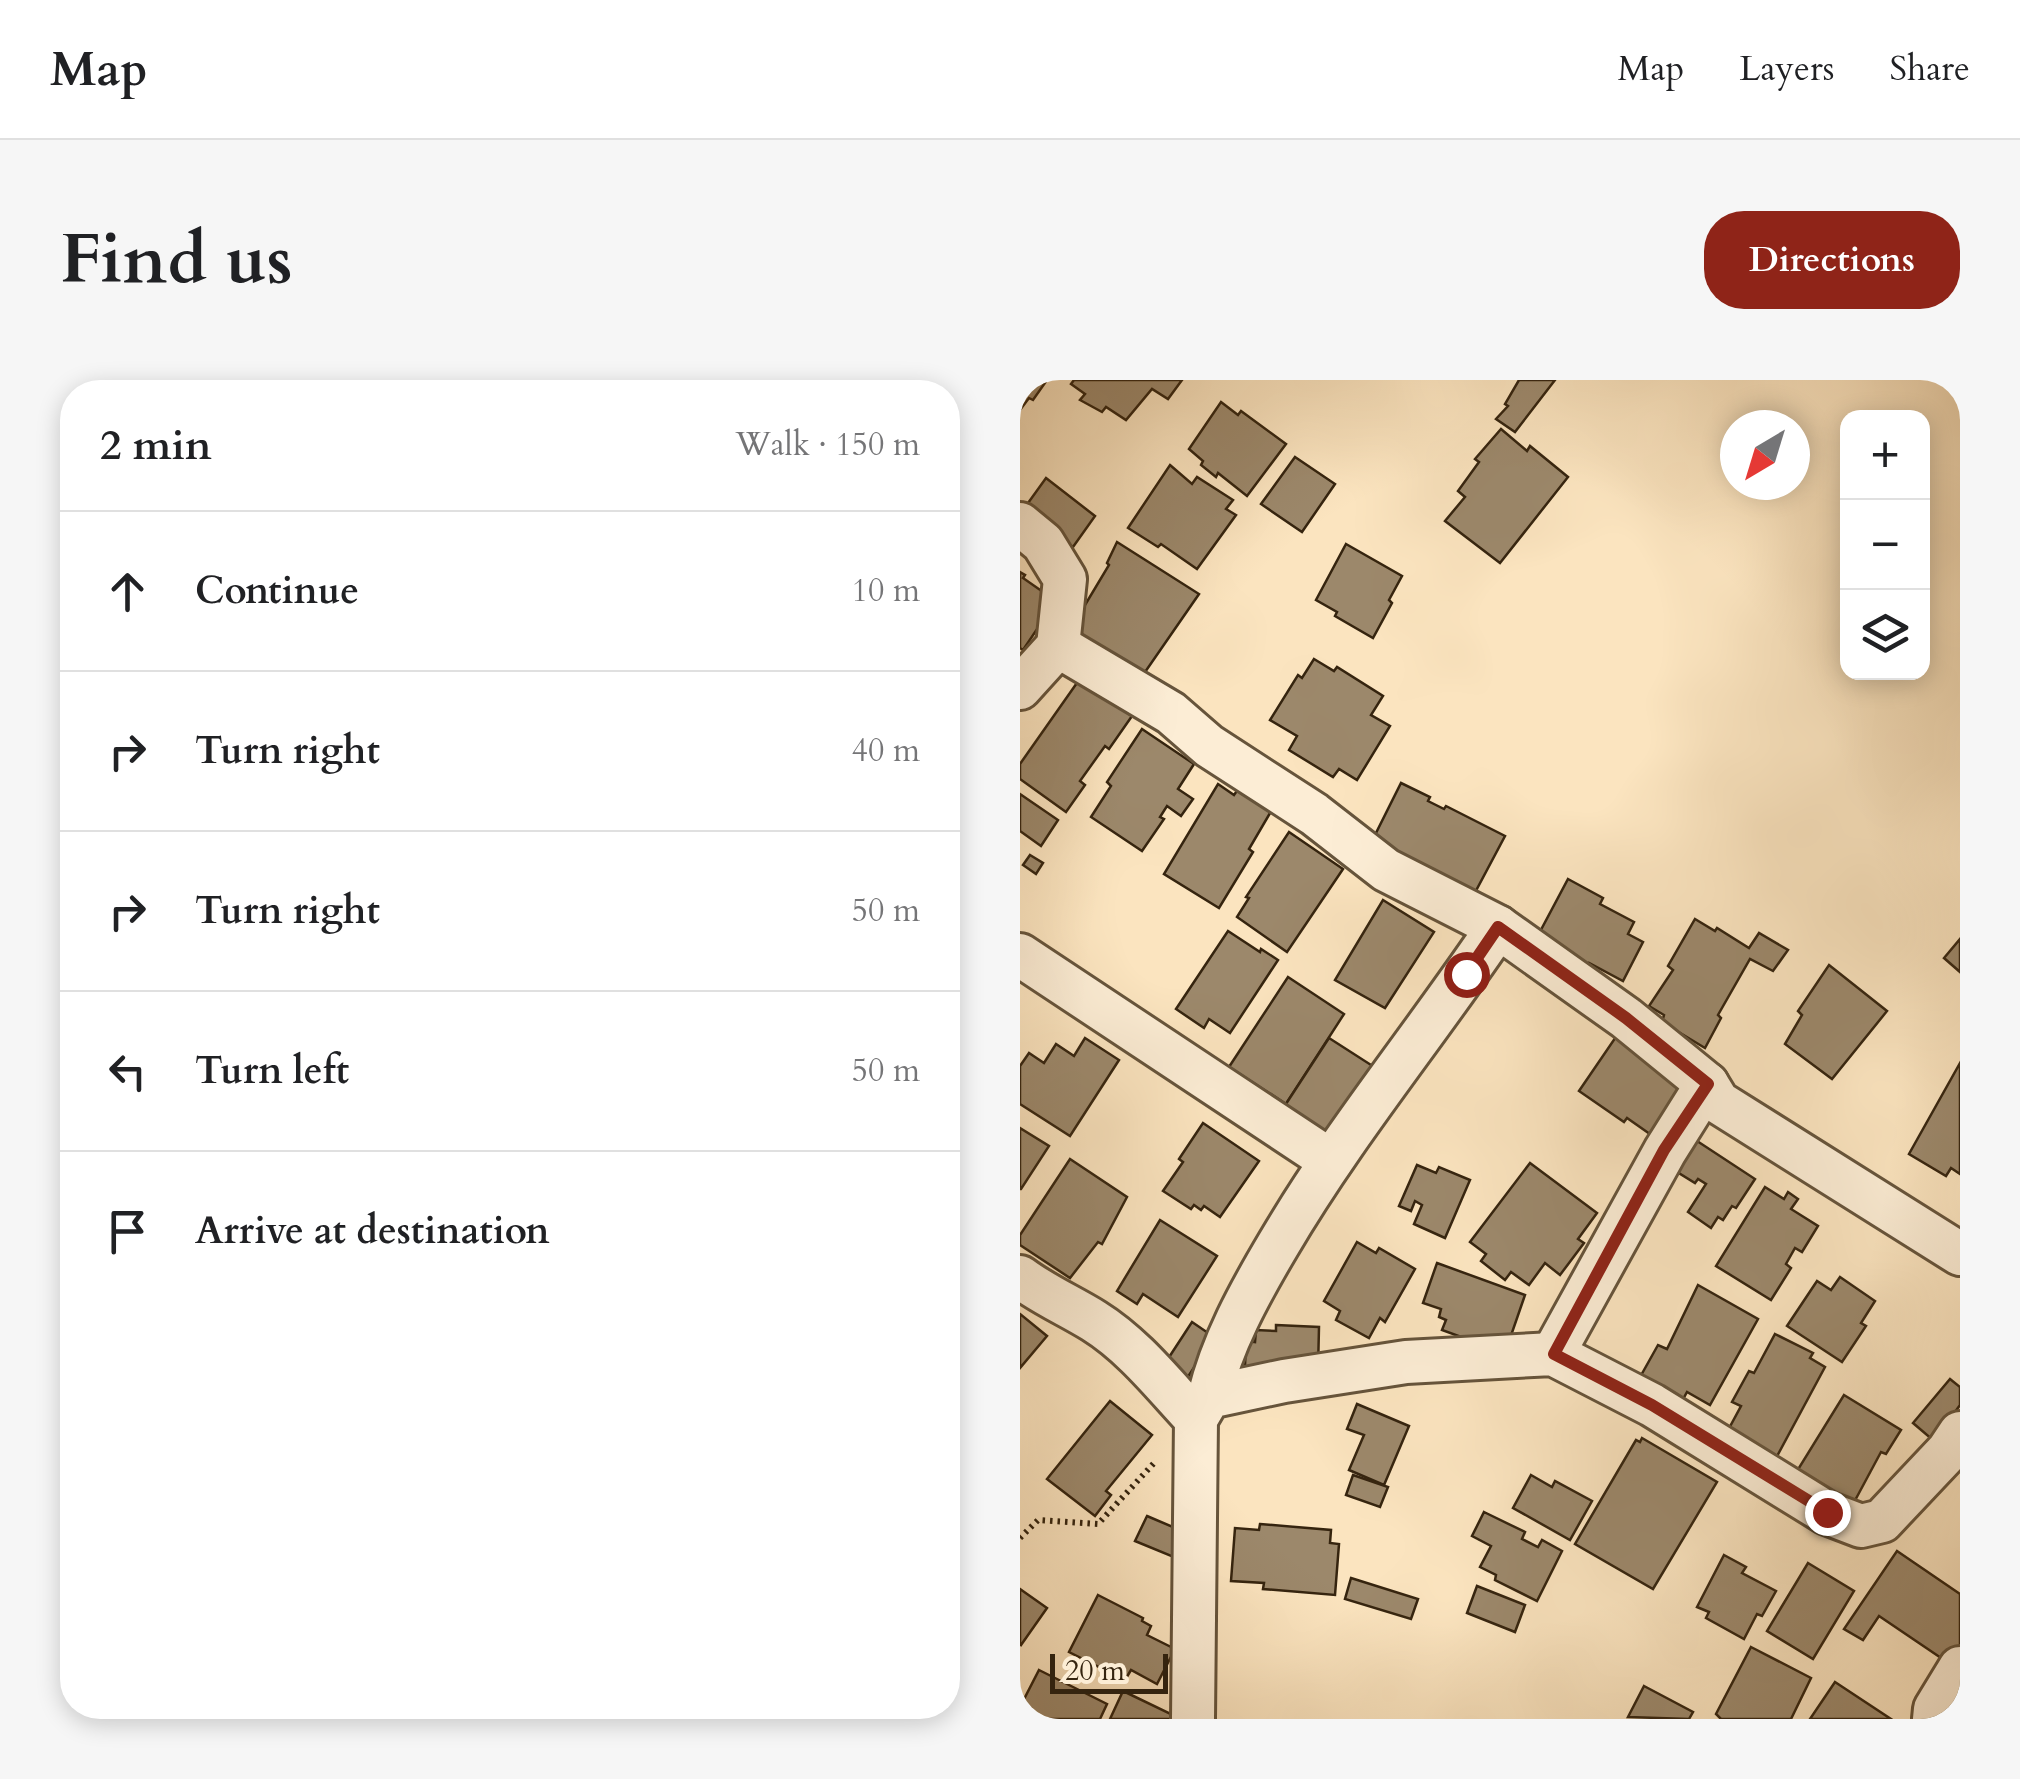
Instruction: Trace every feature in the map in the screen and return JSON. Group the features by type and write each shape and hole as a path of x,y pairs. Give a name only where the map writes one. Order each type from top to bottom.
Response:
{"street":[{"path":"1020,524 1042,543 1066,579 1058,646 1020,688"},
{"path":"1058,646 1172,713 1209,746 1314,814 1386,870 1498,927 1626,1018 1708,1084 1718,1102 1960,1254"},
{"path":"1193,1719 1200,1417 1218,1360 1260,1275 1331,1161 1498,927"},
{"path":"1020,955 1331,1161"},
{"path":"1554,1354 1664,1150 1708,1084"},
{"path":"1020,1278 1094,1321 1126,1345 1200,1417"},
{"path":"1200,1417 1284,1381 1406,1362 1554,1354 1652,1405 1827,1512 1861,1526 1882,1521 1956,1447"},
{"path":"1934,1719 1935,1709 1960,1668"}],"path":[{"path":"1020,1538 1038,1520 1098,1524 1200,1417"}],"building":[{"path":"1020,380 1047,380 1020,410"},
{"path":"1074,380 1182,380 1168,399 1152,389 1126,420 1106,407 1102,412 1080,400 1085,394 1071,384"},
{"path":"1519,380 1555,380 1515,432 1496,419 1508,406 1505,404"},
{"path":"1221,402 1238,415 1241,411 1286,444 1247,496 1201,465 1203,461 1189,449"},
{"path":"1501,429 1527,451 1530,446 1568,477 1500,563 1445,521 1465,497 1458,491 1479,462 1475,459"},
{"path":"1295,457 1335,484 1302,532 1261,504"},
{"path":"1170,465 1192,484 1197,477 1233,500 1226,509 1236,515 1197,569 1161,544 1158,547 1128,528"},
{"path":"1046,478 1095,516 1073,547 1023,510"},
{"path":"1117,542 1199,594 1143,675 1103,647 1100,652 1075,646 1082,610 1109,565"},
{"path":"1346,544 1402,576 1373,638 1316,600"},
{"path":"1020,572 1056,601 1023,650 1020,648"},
{"path":"1314,659 1334,671 1337,667 1383,696 1371,715 1390,726 1357,780 1339,769 1333,777 1289,750 1297,736 1270,720 1298,675 1302,678"},
{"path":"1079,680 1132,716 1080,781 1085,785 1066,812 1020,779 1020,764"},
{"path":"1142,729 1194,764 1178,789 1193,799 1181,816 1167,806 1160,817 1164,819 1142,851 1091,817 1111,786 1107,782"},
{"path":"1401,783 1430,797 1428,801 1505,836 1471,900 1368,849"},
{"path":"1218,784 1234,795 1239,788 1273,808 1249,849 1253,852 1219,908 1164,874"},
{"path":"1020,794 1058,820 1041,846 1020,831"},
{"path":"1289,832 1343,869 1287,952 1237,917"},
{"path":"1030,855 1043,863 1036,874 1023,865"},
{"path":"1568,879 1603,898 1600,904 1634,922 1628,934 1643,942 1623,981 1589,963 1585,970 1534,943"},
{"path":"1383,900 1434,932 1385,1008 1335,980"},
{"path":"1695,919 1749,948 1759,933 1788,950 1773,971 1750,959 1718,1015 1721,1018 1705,1048 1662,1022 1664,1015 1649,1006 1673,970 1668,966"},
{"path":"1228,931 1278,960 1230,1033 1209,1019 1204,1028 1176,1009"},
{"path":"1960,939 1960,972 1944,958"},
{"path":"1829,965 1887,1011 1832,1079 1785,1044 1802,1015 1798,1011"},
{"path":"1288,977 1344,1014 1286,1104 1229,1067"},
{"path":"1622,1028 1694,1086 1657,1139 1579,1091"},
{"path":"1085,1038 1119,1060 1070,1136 1020,1104 1020,1066 1029,1053 1044,1063 1056,1044 1074,1056"},
{"path":"1329,1038 1382,1072 1334,1144 1282,1110"},
{"path":"1960,1063 1960,1174 1951,1168 1946,1176 1909,1154"},
{"path":"1203,1123 1259,1161 1220,1217 1204,1206 1201,1210 1194,1205 1191,1209 1163,1191"},
{"path":"1020,1128 1049,1146 1021,1189 1020,1189"},
{"path":"1694,1139 1755,1179 1736,1208 1732,1206 1723,1220 1718,1217 1711,1228 1688,1212 1706,1184 1698,1179 1695,1183 1674,1170"},
{"path":"1070,1159 1127,1197 1102,1244 1098,1242 1070,1278 1020,1245 1020,1235"},
{"path":"1530,1163 1597,1213 1578,1239 1584,1243 1560,1275 1545,1263 1529,1285 1511,1272 1505,1280 1481,1261 1486,1254 1470,1242"},
{"path":"1417,1165 1436,1173 1439,1167 1470,1180 1445,1238 1414,1224 1422,1205 1415,1201 1411,1211 1399,1206"},
{"path":"1765,1187 1784,1199 1788,1192 1798,1199 1791,1209 1818,1226 1802,1252 1795,1248 1786,1264 1791,1268 1771,1300 1716,1266"},
{"path":"1160,1220 1217,1256 1178,1317 1143,1294 1137,1304 1117,1291"},
{"path":"1357,1242 1376,1253 1379,1248 1415,1269 1385,1322 1380,1318 1369,1338 1336,1320 1340,1311 1324,1301"},
{"path":"1437,1263 1525,1295 1505,1353 1442,1330 1446,1320 1439,1317 1441,1309 1423,1303"},
{"path":"1840,1277 1875,1301 1861,1323 1866,1326 1842,1362 1787,1326 1817,1281 1831,1290"},
{"path":"1698,1285 1758,1319 1710,1405 1687,1392 1681,1403 1639,1379 1658,1345 1667,1349"},
{"path":"1020,1314 1047,1336 1020,1368"},
{"path":"1192,1322 1214,1337 1180,1389 1162,1368"},
{"path":"1276,1325 1319,1327 1318,1370 1245,1366 1246,1341 1255,1342 1256,1330 1276,1331"},
{"path":"1775,1334 1813,1353 1810,1358 1825,1367 1775,1460 1726,1434 1741,1406 1732,1402 1749,1371 1754,1373"},
{"path":"1950,1379 1960,1387 1960,1405 1934,1441 1913,1423"},
{"path":"1844,1395 1901,1430 1886,1454 1881,1452 1852,1506 1797,1471"},
{"path":"1110,1401 1152,1435 1106,1491 1111,1495 1095,1516 1047,1479"},
{"path":"1357,1404 1409,1426 1384,1485 1349,1470 1364,1435 1347,1429"},
{"path":"1642,1438 1717,1482 1653,1589 1575,1544 1636,1440 1640,1442"},
{"path":"1353,1475 1388,1487 1380,1507 1346,1495"},
{"path":"1531,1475 1552,1487 1555,1481 1592,1501 1570,1540 1513,1508"},
{"path":"1484,1512 1525,1532 1522,1539 1538,1547 1542,1540 1562,1551 1537,1601 1495,1580 1496,1575 1480,1567 1491,1546 1472,1536"},
{"path":"1147,1516 1187,1533 1176,1558 1135,1541"},
{"path":"1260,1524 1331,1530 1330,1543 1339,1544 1335,1595 1263,1589 1264,1583 1231,1581 1235,1528 1259,1530"},
{"path":"1897,1551 1960,1594 1960,1649 1950,1664 1879,1616 1863,1640 1844,1629"},
{"path":"1724,1555 1746,1567 1742,1573 1776,1591 1762,1616 1757,1614 1744,1639 1706,1618 1709,1612 1697,1607"},
{"path":"1808,1563 1854,1591 1813,1659 1767,1631"},
{"path":"1351,1578 1418,1599 1411,1619 1345,1599"},
{"path":"1477,1586 1525,1605 1515,1632 1467,1613"},
{"path":"1020,1589 1047,1608 1021,1645 1020,1644"},
{"path":"1098,1595 1143,1618 1151,1626 1147,1635 1175,1649 1157,1684 1131,1670 1125,1680 1069,1652"},
{"path":"1751,1647 1811,1678 1791,1719 1721,1719 1716,1714"},
{"path":"1039,1670 1107,1704 1100,1719 1020,1719 1020,1707"},
{"path":"1835,1682 1891,1719 1810,1719"},
{"path":"1644,1686 1693,1712 1689,1719 1628,1717"},
{"path":"1123,1691 1173,1715 1171,1719 1110,1719"}],"route":[{"path":"1466,974 1498,927 1594,994 1708,1084 1664,1150 1554,1354 1652,1405 1827,1512"}]}
